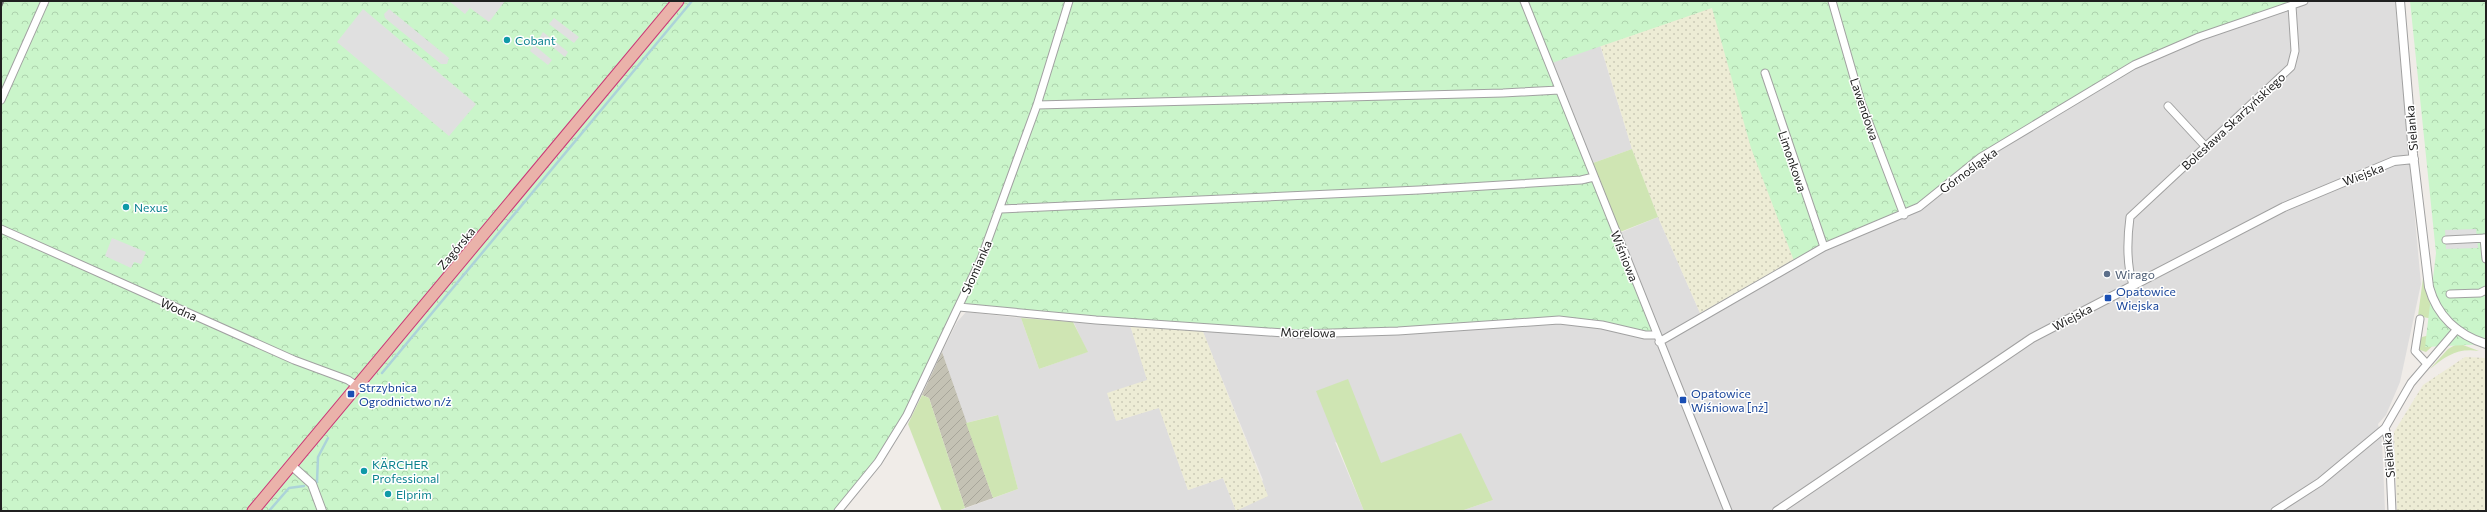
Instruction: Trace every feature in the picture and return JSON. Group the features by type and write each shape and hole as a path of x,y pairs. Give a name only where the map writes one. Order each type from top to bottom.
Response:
{"highway":[{"name":"Zagórska","path":"253,511 678,1"}],"street":[{"path":"1,100 45,1"},
{"name":"Słomianka","path":"838,511 894,439 959,307 1001,209 1037,105 1069,1"},
{"name":"Wiśniowa","path":"1524,1 1728,511"},
{"name":"Lawendowa","path":"1832,1 1861,102 1904,215"},
{"name":"Górnośląska","path":"1658,339 1824,247 1904,215 1919,207 1990,151 2019,136 2134,64 2200,37 2304,1"},
{"name":"Sielanka","path":"2400,1 2414,159 2425,255 2432,297 2447,322 2486,344"},
{"name":"Bolesława Skarżyńskiego","path":"2133,285 2129,274 2127,238 2130,217 2291,67 2295,51 2292,6"},
{"name":"Limonkowa","path":"1764,73 1824,247"},
{"path":"1037,105 1504,93 1559,90"},
{"path":"2168,106 2206,147"},
{"name":"Wiejska","path":"1778,511 2032,338 2317,192 2394,161 2414,159"},
{"path":"1001,209 1419,190 1581,180 1594,177"},
{"name":"Wodna","path":"1,229 283,355 348,380 357,386"},
{"path":"2446,240 2485,238 2486,259"},
{"path":"2450,294 2480,293 2486,290"},
{"name":"Morelowa","path":"959,307 1096,320 1300,334 1398,332 1559,320 1602,325 1658,339"},
{"path":"2420,319 2415,351 2428,364"},
{"name":"Sielanka","path":"2392,511 2389,443 2385,428 2406,390 2457,329"},
{"path":"2275,511 2320,482 2385,428"},
{"path":"292,466 312,484 322,511"}],"shaded area":[{"path":"449,1 505,1 489,22 470,8 465,14"},
{"path":"2293,1 2395,1 2421,284 2400,382 2386,415 2378,424 2382,441 2385,511 1461,511 1493,500 1381,463 1335,442 1364,511 1236,511 1263,480 1200,325 1610,237 1658,217 1700,313 2136,60"},
{"path":"363,9 476,104 449,136 337,42"},
{"path":"389,9 449,58 447,64 441,64 385,18 384,14"},
{"path":"554,18 579,37 574,43 549,24"},
{"path":"1593,22 1632,149 1593,163 1543,39"},
{"path":"543,32 568,52 565,57 540,37"},
{"path":"534,45 552,60 548,65 530,51"},
{"path":"2476,229 2478,248 2446,249 2445,230"},
{"path":"112,238 146,252 141,264 134,262 131,268 105,256"},
{"path":"966,312 1021,318 1039,369 1087,352 1070,314 1130,325 1148,380 1117,421 1159,407 1188,490 1223,478 1236,511 958,511 1018,489 997,415 966,423 942,352 957,322"},
{"path":"942,352 993,498 965,508 929,398 922,395"}],"green space":[{"path":"1,1 2306,1 2152,59 1972,166 1931,199 1824,249 1796,266 1751,148 1712,8 1552,63 1595,176 1665,342 1607,325 1564,322 1320,335 964,310 957,311 884,456 839,511 1,511"},
{"path":"1587,1 1827,1 1814,248 1700,313 1658,217 1632,149"},
{"path":"2410,1 2486,1 2486,344 2425,347 2436,253"},
{"path":"1632,149 1658,217 1620,232 1593,163"},
{"path":"2423,278 2440,339 2426,352 2420,350 2420,341 2422,337 2430,335 2433,319 2418,316"},
{"path":"1021,318 1073,322 1088,352 1039,369"},
{"path":"1130,325 1202,329 1268,496 1236,511 1223,478 1188,490 1159,408 1116,421 1107,393 1147,380"},
{"path":"2455,345 2463,345 2479,351 2471,350 2452,354 2441,360 2430,369 2448,349"},
{"path":"2465,357 2486,358 2486,511 2397,511 2394,432 2423,385"},
{"path":"1348,379 1381,463 1461,433 1493,500 1461,511 1364,511 1316,391"},
{"path":"922,395 929,398 965,508 958,511 942,511 908,424"},
{"path":"998,415 1018,489 993,498 966,423"}],"waterway":[{"path":"382,373 692,1"},
{"path":"317,482 318,457 328,438"},
{"path":"269,511 289,488 304,486"}],"railway":[{"path":"1,6 3,1"}],"place":[{"name":"Cobant","path":"507,40"},
{"name":"Nexus","path":"126,207"},
{"name":"Wirago","path":"2107,274"},
{"name":"Opatowice Wiejska","path":"2108,298"},
{"name":"Strzybnica Ogrodnictwo n/ż","path":"351,394"},
{"name":"Opatowice Wiśniowa [nż]","path":"1683,400"},
{"name":"KÄRCHER Professional","path":"364,471"},
{"name":"Elprim","path":"388,494"}]}
